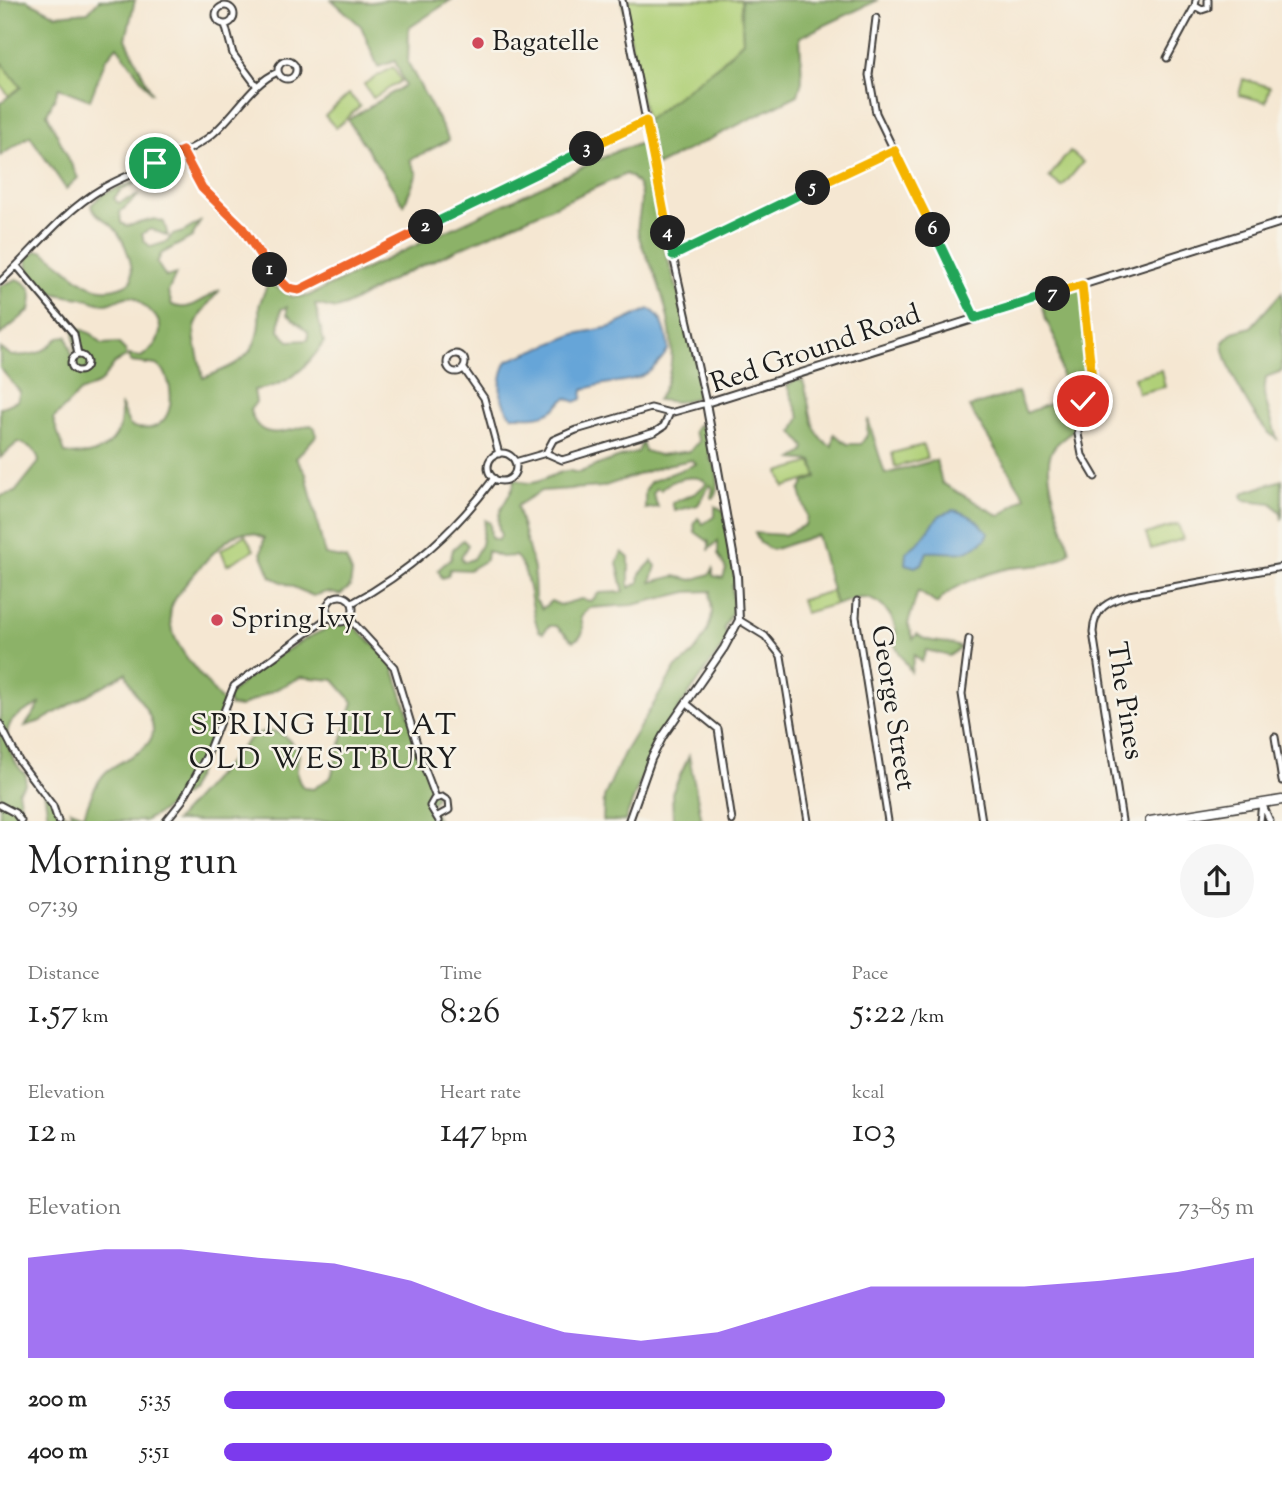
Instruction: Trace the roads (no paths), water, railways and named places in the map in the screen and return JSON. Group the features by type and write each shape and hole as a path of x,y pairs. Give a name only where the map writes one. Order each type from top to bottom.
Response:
{"main road":[{"path":"1150,821 1282,800"}],"street":[{"path":"546,453 553,440 576,430 650,408 670,413 706,403 673,256 622,0"},
{"path":"1196,3 1200,10 1206,9 1208,0"},
{"path":"1167,58 1196,3"},
{"path":"876,18 869,65 870,93 894,150 975,318"},
{"path":"225,24 233,54 256,85"},
{"path":"0,282 65,216 86,200 125,175 182,151 216,132 251,96 256,85 278,72"},
{"path":"182,151 202,188 241,226 279,281 288,288 299,290 646,121"},
{"path":"673,256 894,150"},
{"name":"Red Ground Road","path":"739,620 737,576 706,403 1282,222"},
{"path":"17,266 74,334 78,355"},
{"path":"1082,285 1092,380 1079,410 1078,434 1082,455 1095,477"},
{"path":"464,369 484,398 499,454"},
{"path":"515,462 546,453 562,460 655,432 664,426 670,413"},
{"path":"499,454 507,454 515,462 515,471 510,478 502,481 494,478 489,471 489,462 499,454"},
{"path":"349,618 352,603 401,574 464,515 494,478"},
{"name":"The Pines","path":"1122,821 1093,632 1098,611 1111,600 1129,595 1282,566"},
{"path":"349,618 339,622 330,617 327,606 333,598 342,596 352,603"},
{"name":"George Street","path":"857,601 856,617 888,821"},
{"path":"166,821 182,801 206,757 234,686 330,617"},
{"path":"349,618 394,667 423,764 436,797"},
{"path":"629,821 651,759 724,648 739,620 772,643 784,664 808,821"},
{"path":"970,639 962,694 982,821"},
{"path":"686,703 718,729 732,821"},
{"path":"0,724 19,761 52,806 58,821"},
{"path":"1275,737 1282,781"},
{"path":"436,797 445,798 449,804 447,813 439,818 430,808 436,797"},
{"path":"1260,821 1262,803"},
{"path":"1262,803 1270,821"},
{"path":"0,805 15,813 21,821"}],"water":[{"path":"649,309 661,321 666,332 668,350 648,372 629,380 596,385 583,390 582,399 575,402 567,398 544,414 512,416 507,410 500,389 507,361 575,334 611,327"},
{"path":"953,510 968,515 980,524 988,532 986,539 963,552 927,552 922,564 915,567 905,564 906,552 919,542 940,515"}],"place":[{"name":"Bagatelle","path":"478,43"},
{"name":"Spring Ivy","path":"217,620"}],"district":[{"name":"SPRING HILL AT OLD WESTBURY","path":"324,743"}]}
